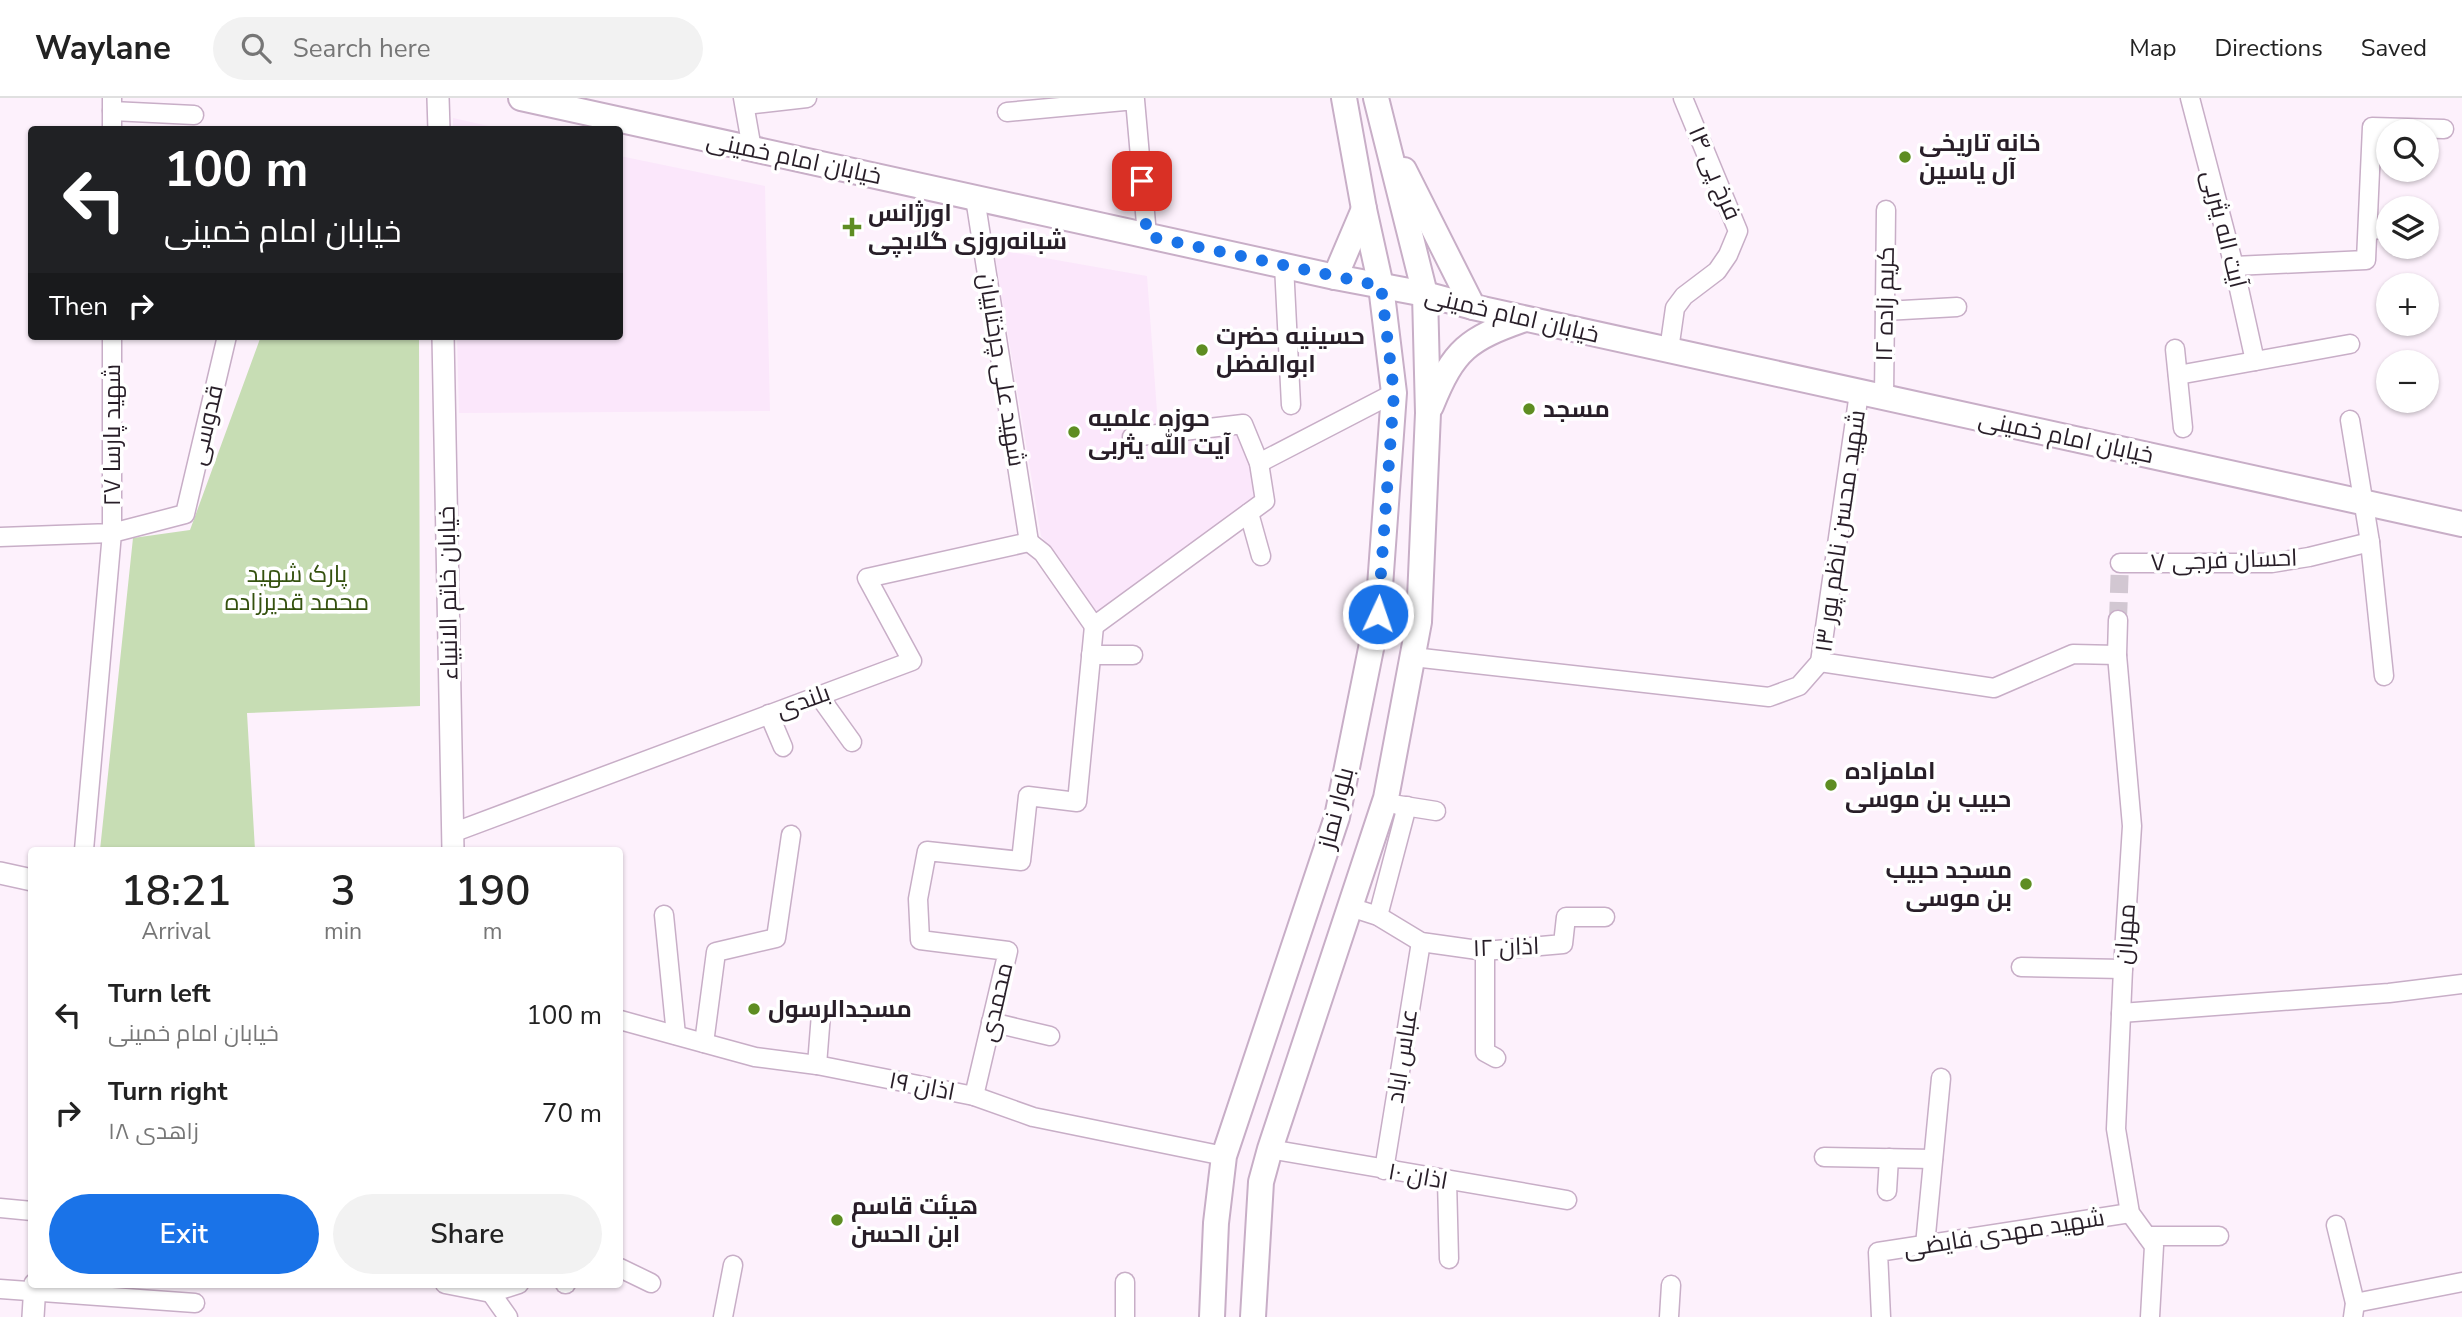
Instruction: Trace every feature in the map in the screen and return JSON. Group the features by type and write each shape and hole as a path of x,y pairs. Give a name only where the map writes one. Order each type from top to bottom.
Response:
{"main road":[{"name":"خیابان امام خمینی","path":"521,98 546,101 752,149 1335,277 1425,294 1859,393 2462,524"},
{"name":"بلوار نماز","path":"1212,1317 1216,1223 1224,1156 1337,817 1378,614 1394,393 1381,286 1344,98"},
{"path":"1376,98 1382,127 1473,307"},
{"path":"1350,127 1357,135 1365,136 1382,127"},
{"name":"بلوار نماز","path":"1253,1317 1261,1182 1350,906 1396,805 1419,622 1428,413 1425,294 1382,127"},
{"path":"1335,277 1364,209"},
{"path":"1428,413 1449,365 1464,349 1480,337 1525,318"},
{"path":"1388,450 1427,454"}],"street":[{"path":"438,98 439,126"},
{"path":"752,149 744,102 807,98"},
{"name":"فرخ پی ۱۴","path":"1670,350 1675,308 1684,296 1717,271 1728,255 1738,231 1683,98"},
{"name":"آیت اله یثربی","path":"2190,98 2234,266 2255,361"},
{"path":"1007,112 1135,100 1147,236"},
{"path":"112,126 112,105 194,115"},
{"path":"2234,266 2366,261 2372,127 2444,129"},
{"name":"شهید علی چرختابیان","path":"975,198 1029,542"},
{"name":"کریم زاده ۱۲","path":"1884,397 1886,210"},
{"path":"2368,229 2376,229"},
{"path":"1284,265 1291,405"},
{"path":"1885,311 1957,307"},
{"name":"شهید پارسا ۲۷","path":"84,847 112,533 112,340"},
{"name":"قدوسی","path":"112,533 185,514 226,340"},
{"name":"خیابان خاتم الانبیاء","path":"443,340 452,842"},
{"path":"2178,375 2350,344"},
{"path":"2175,349 2183,428"},
{"path":"1259,463 1394,393"},
{"name":"شهید محسن ناظم پور ۱۳","path":"1859,393 1820,662 1994,688 2073,654 2117,655"},
{"path":"2350,419 2370,542 2384,676"},
{"path":"1094,626 1265,501 1259,463 1243,424 1132,437"},
{"path":"1249,513 1261,556"},
{"path":"0,537 112,533"},
{"path":"1029,542 1043,553 1094,626 1091,655 1133,655"},
{"name":"بلندی","path":"452,842 769,715 912,661 867,579 1029,542"},
{"name":"احسان فرجی ۷","path":"2120,563 2272,563 2370,542"},
{"name":"مهران","path":"2118,620 2117,655 2132,826 2116,1129 2130,1213"},
{"name":"محمدی","path":"974,1096 1008,951 920,940 918,899 927,851 1021,861 1028,796 1077,802 1091,655"},
{"path":"1413,657 1769,697 1799,686 1820,662"},
{"path":"819,696 852,742"},
{"path":"769,715 782,747"},
{"path":"1378,916 1396,805 1436,811"},
{"path":"704,1043 716,952 776,938 791,835"},
{"path":"0,873 28,879"},
{"name":"اذان ۱۲","path":"1350,906 1378,916 1422,942 1485,951 1563,944 1566,917 1605,917"},
{"path":"664,915 676,1035"},
{"name":"عباس اباد","path":"1384,1170 1422,942"},
{"path":"1485,951 1485,1052 1496,1058"},
{"path":"2021,967 2123,969"},
{"path":"2121,1013 2389,993 2462,984"},
{"path":"817,1065 821,1014"},
{"name":"اذان ۱۹","path":"623,1021 755,1057 817,1065 974,1096 1033,1117 1224,1156"},
{"path":"991,1022 1050,1036"},
{"path":"1925,1245 1941,1079"},
{"name":"اذان ۱۰","path":"1270,1149 1567,1200"},
{"path":"1824,1157 1933,1159"},
{"path":"1887,1191 1889,1158"},
{"path":"1447,1180 1450,1259"},
{"path":"0,1208 28,1211"},
{"path":"2130,1213 2154,1246 2150,1317"},
{"name":"شهید مهدی فایضی","path":"1881,1317 1878,1252 2130,1213"},
{"path":"2336,1225 2354,1310 2462,1282"},
{"path":"2147,1236 2218,1236"},
{"path":"723,1317 733,1265"},
{"path":"623,1269 651,1283"},
{"path":"1125,1282 1125,1317"},
{"path":"1669,1317 1671,1284"},
{"path":"33,1317 35,1288"},
{"path":"0,1289 126,1291 195,1303"},
{"path":"490,1289 508,1317"}],"shaded area":[{"path":"453,118 489,126 453,126"},
{"path":"623,157 765,186 770,411 459,413 457,340 623,340"},
{"name":"حوزه علمیه آیت الله یثربی","path":"994,249 1147,276 1158,425 1125,430 1128,446 1236,434 1252,465 1255,497 1096,613 1041,536"}],"green space":[{"name":"پارک شهید محمد قدیرزاده","path":"260,340 419,340 420,706 247,713 255,847 100,847 133,538 190,530"}],"tunnel":[{"path":"2118,620 2120,563"}],"place":[{"name":"خانه تاریخی آل یاسین","path":"1905,157"},
{"name":"اورژانس شبانه‌روزی گلابچی","path":"852,227"},
{"name":"حسینیه حضرت ابوالفضل","path":"1202,350"},
{"name":"مسجد","path":"1529,409"},
{"name":"حوزه علمیه آیت الله یثربی","path":"1074,432"},
{"name":"امامزاده حبیب بن موسی","path":"1831,785"},
{"name":"مسجد حبیب بن موسی","path":"2026,884"},
{"name":"مسجدالرسول","path":"754,1009"},
{"name":"هیئت قاسم ابن الحسن","path":"837,1220"}],"route":[{"path":"1142,181 1147,236 1381,286 1394,393 1378,614"}]}
